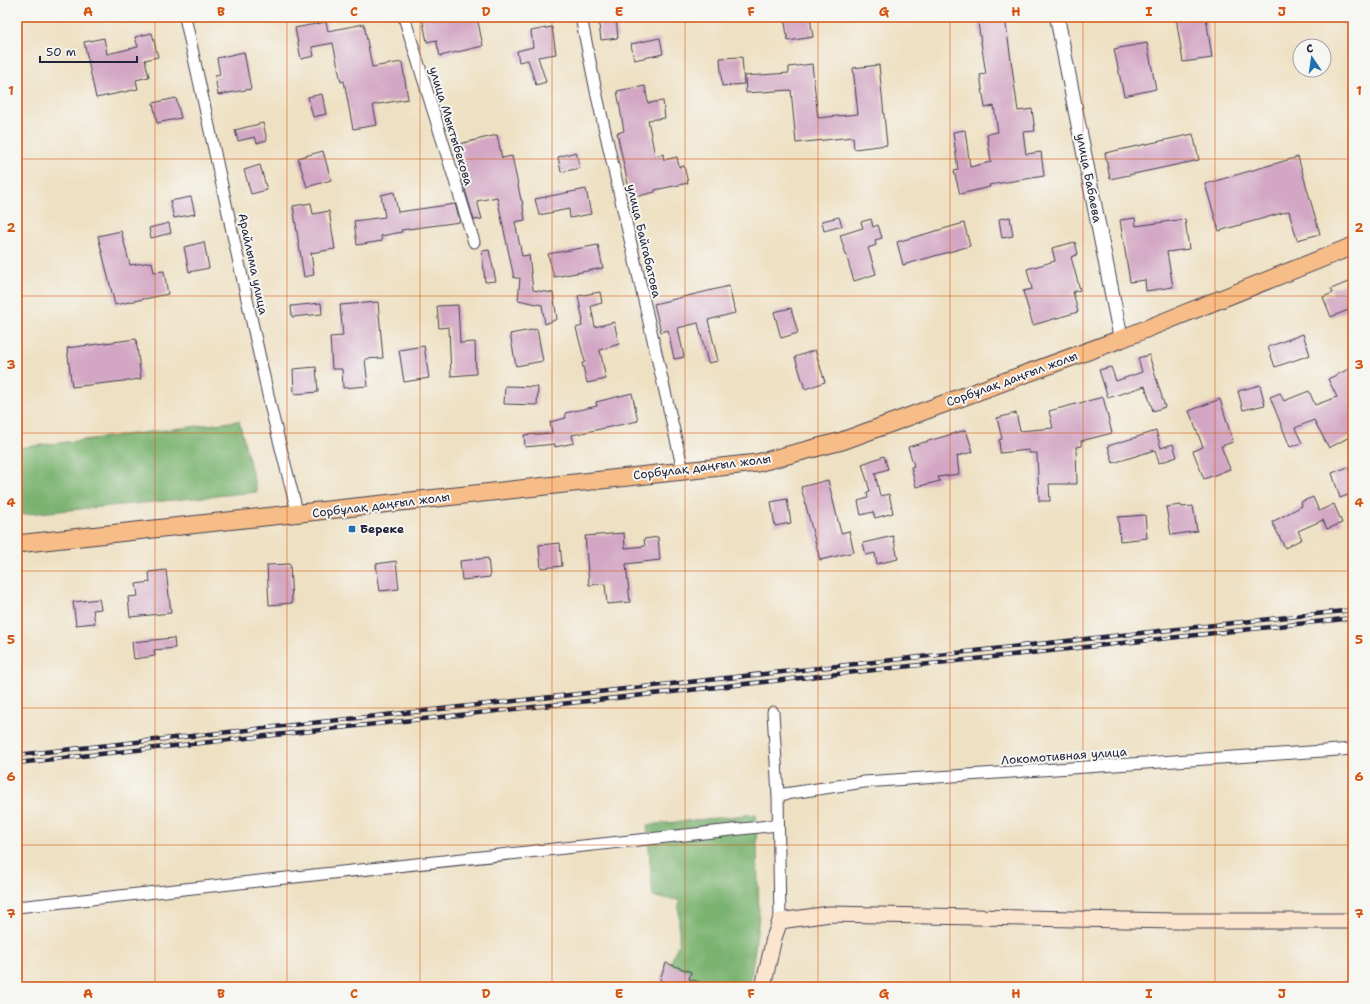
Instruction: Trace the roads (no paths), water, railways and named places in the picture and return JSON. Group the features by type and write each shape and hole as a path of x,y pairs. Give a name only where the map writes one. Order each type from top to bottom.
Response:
{"main road":[{"name":"Сорбұлақ даңғыл жолы","path":"17,544 298,515 683,470 757,463 842,441 1121,339 1353,246"},
{"path":"763,987 774,938 780,921 830,914 1168,921 1353,921"}],"street":[{"name":"Арайлыма улица","path":"185,17 272,413 298,515"},
{"name":"улица Мыктыбекова","path":"404,17 474,242"},
{"name":"улица Байгабатова","path":"581,17 597,96 683,470"},
{"name":"улица Бабаева","path":"1057,17 1121,339"},
{"path":"772,712 778,795 781,887 780,921"},
{"name":"Локомотивная улица","path":"778,795 864,782 1353,749"},
{"path":"17,907 778,825"}],"railway":[{"path":"17,755 1353,610"},
{"path":"17,763 1353,618"}],"place":[{"name":"Береке","path":"352,529"}]}
